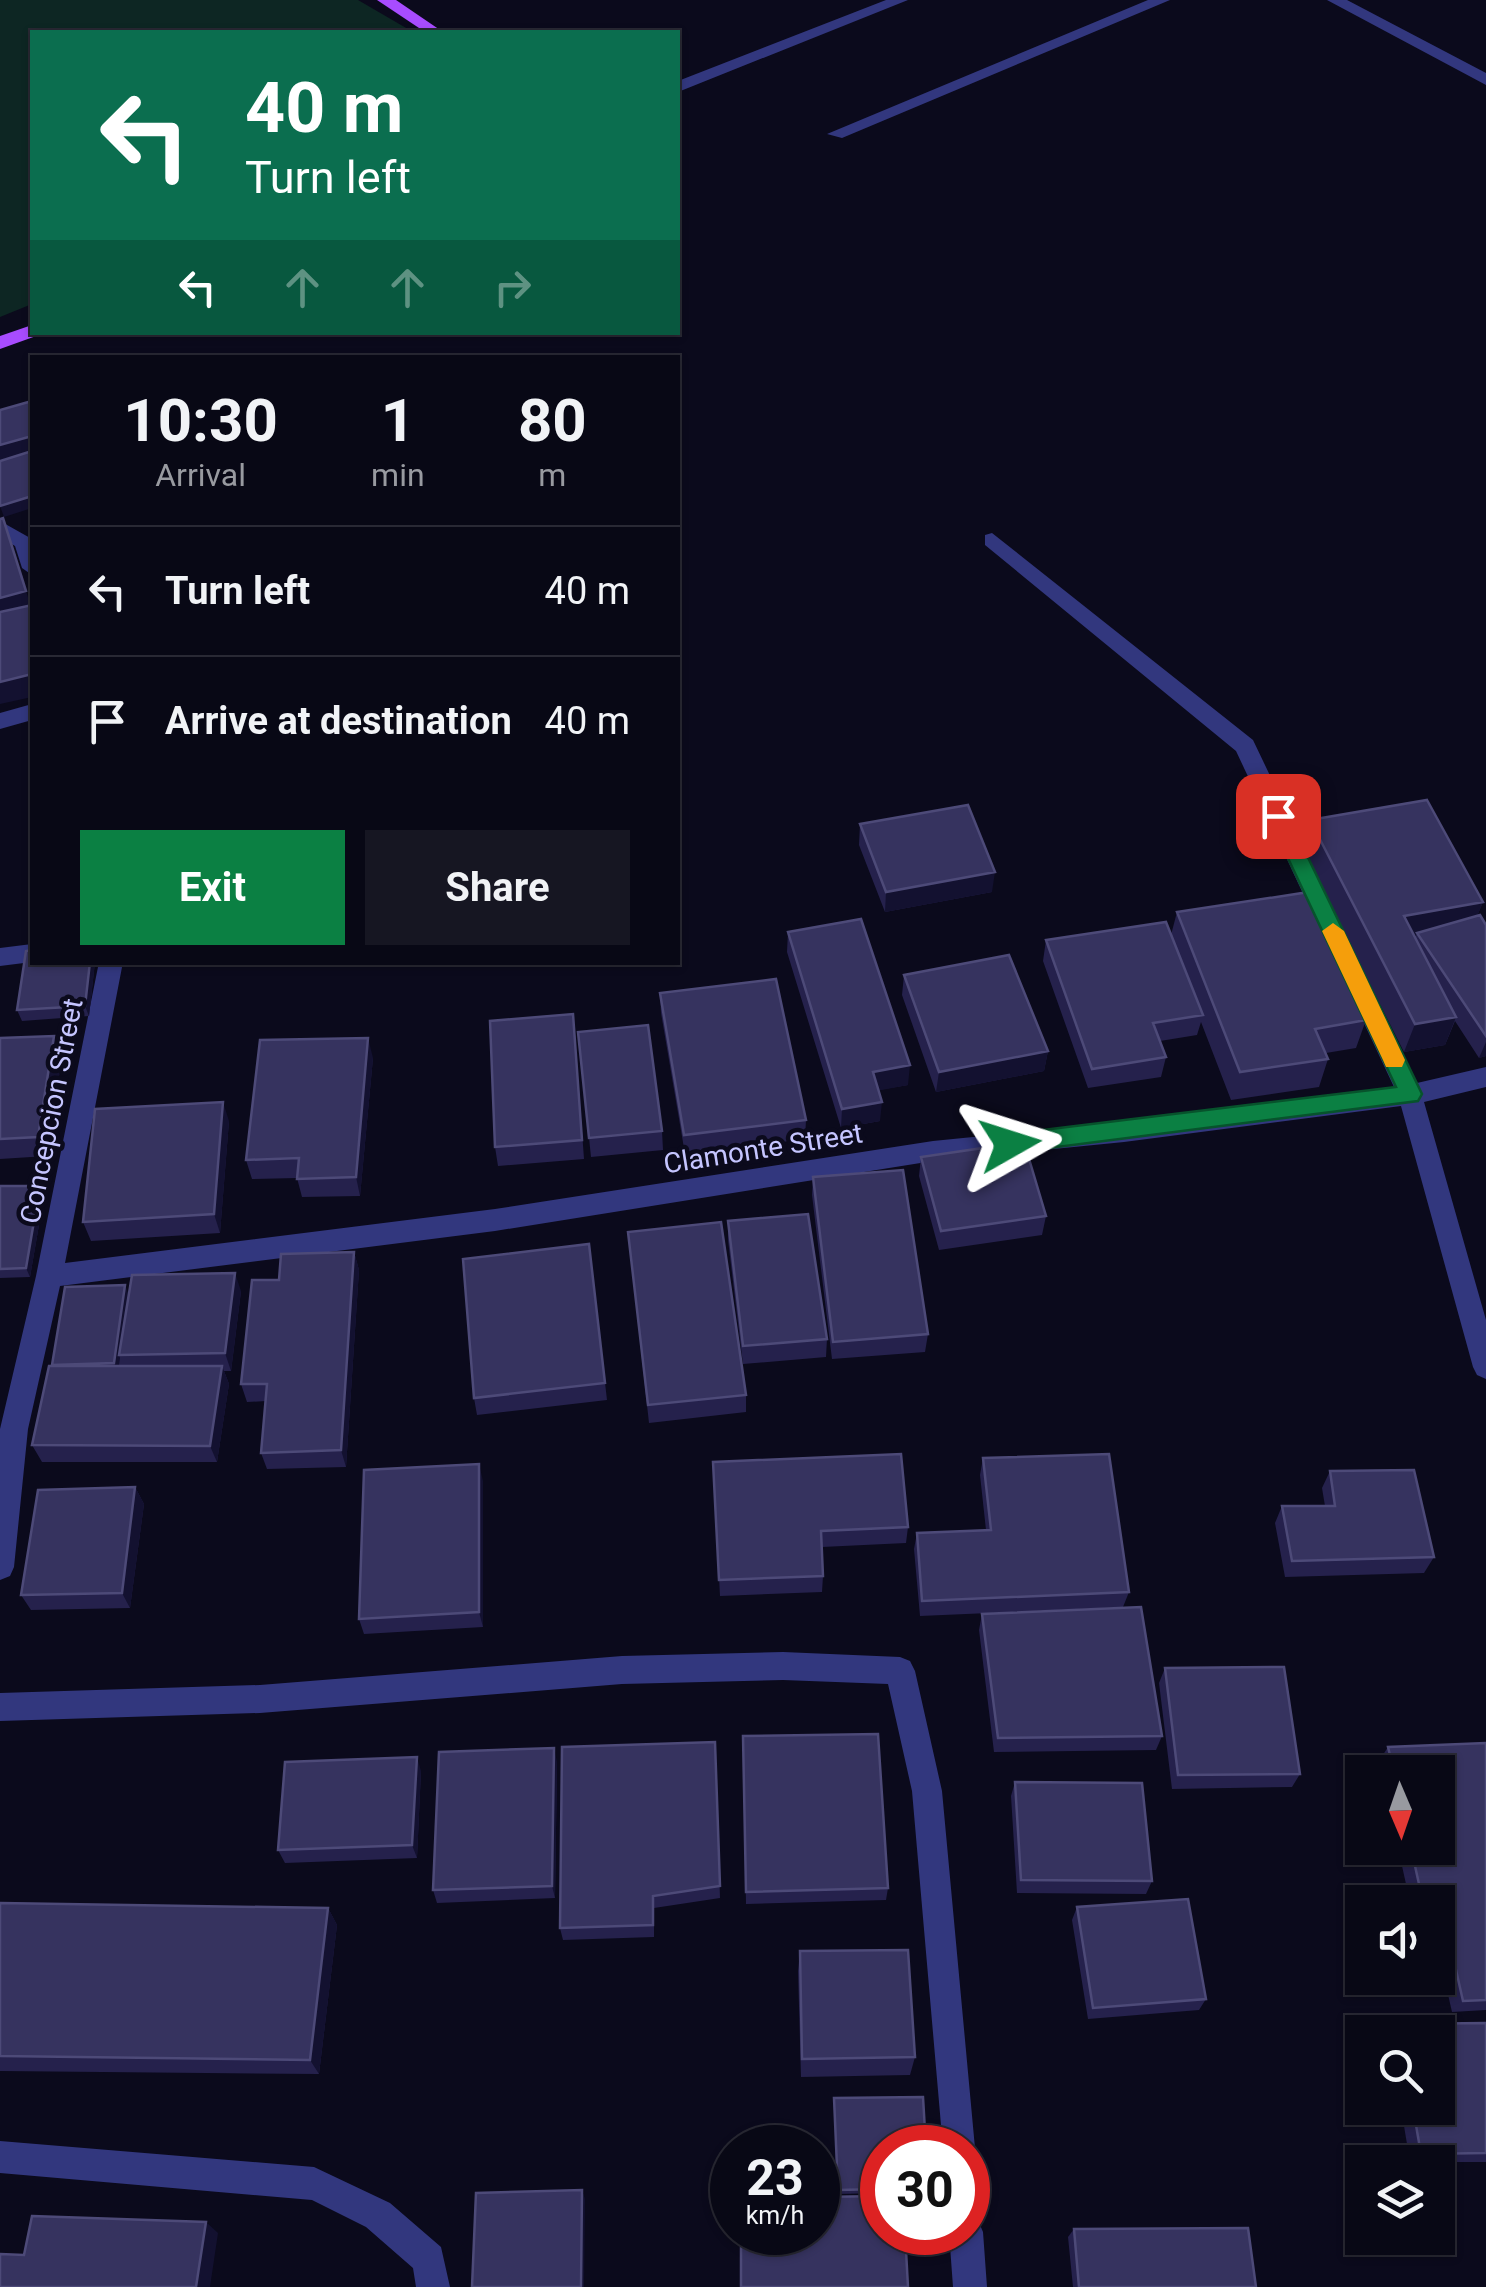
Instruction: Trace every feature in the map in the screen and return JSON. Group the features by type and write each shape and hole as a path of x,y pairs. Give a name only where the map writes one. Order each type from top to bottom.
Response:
{"main road":[{"path":"384,0 431,30"},
{"path":"0,343 30,332"}],"street":[{"path":"680,86 900,0"},
{"path":"836,134 1162,0"},
{"path":"1334,0 1486,80"},
{"path":"0,528 24,542 30,562"},
{"path":"992,540 1245,746 1410,1094 1486,1367"},
{"path":"0,721 30,713"},
{"path":"0,957 30,953"},
{"name":"Concepcion Street","path":"0,1567 7,1429 49,1276 110,965"},
{"name":"Clamonte Street","path":"49,1276 495,1220 933,1151 1124,1132 1410,1094 1486,1077"},
{"path":"0,1708 260,1699 622,1670 783,1666 900,1672 927,1791 957,2125"},
{"path":"0,2157 314,2184 378,2215 429,2259 433,2287"},
{"path":"968,2255 970,2287"}],"green space":[{"path":"0,0 358,0 410,30 30,30 30,305 0,317"}],"building":[{"path":"30,402 30,437 0,445 0,410"},
{"path":"30,452 30,497 0,506 0,461"},
{"path":"3,518 26,591 0,598 0,519"},
{"path":"30,605 30,674 0,682 0,612"},
{"path":"1427,800 1483,902 1404,916 1456,1017 1415,1024 1310,820"},
{"path":"968,805 995,872 886,892 860,824"},
{"path":"1309,892 1366,1020 1315,1029 1328,1059 1240,1072 1177,912"},
{"path":"1480,915 1486,925 1486,1036 1417,933"},
{"path":"861,919 910,1065 873,1072 882,1102 842,1109 788,932"},
{"path":"1166,922 1203,1015 1153,1023 1166,1057 1092,1069 1046,940"},
{"path":"30,950 30,965 90,965 85,1006 17,1010 26,951"},
{"path":"1009,955 1048,1051 939,1072 904,975"},
{"path":"776,979 806,1120 684,1135 660,993"},
{"path":"573,1014 582,1140 495,1147 490,1021"},
{"path":"648,1025 662,1131 589,1138 578,1032"},
{"path":"54,1036 38,1137 0,1139 0,1038"},
{"path":"368,1038 356,1177 297,1179 299,1158 246,1160 260,1040"},
{"path":"223,1102 214,1214 83,1222 95,1109"},
{"path":"1024,1142 1046,1216 941,1231 921,1157"},
{"path":"903,1170 928,1334 833,1342 813,1177"},
{"path":"0,1186 40,1186 26,1268 0,1269"},
{"path":"808,1214 827,1339 743,1346 728,1221"},
{"path":"721,1222 746,1395 648,1405 628,1232"},
{"path":"589,1244 605,1383 474,1398 463,1259"},
{"path":"354,1252 341,1450 261,1453 267,1384 241,1384 252,1280 279,1280 281,1254"},
{"path":"235,1273 225,1353 119,1355 132,1275"},
{"path":"125,1285 114,1363 52,1365 65,1287"},
{"path":"49,1366 222,1366 210,1446 32,1445"},
{"path":"901,1454 908,1527 821,1531 823,1576 719,1580 713,1462"},
{"path":"1109,1454 1129,1592 922,1601 917,1533 991,1530 983,1458"},
{"path":"479,1464 479,1612 359,1619 364,1470"},
{"path":"1414,1470 1434,1557 1292,1561 1282,1506 1335,1506 1330,1471"},
{"path":"135,1487 122,1593 21,1595 38,1490"},
{"path":"1141,1607 1162,1736 998,1738 982,1614"},
{"path":"1284,1667 1300,1774 1178,1775 1165,1668"},
{"path":"878,1734 888,1888 746,1892 743,1736"},
{"path":"715,1742 720,1886 653,1896 653,1925 560,1928 562,1747"},
{"path":"1486,1743 1486,2000 1463,2001 1455,1965 1455,1885 1419,1885 1415,1865 1455,1865 1455,1755 1390,1755 1388,1747"},
{"path":"554,1748 552,1886 433,1890 439,1752"},
{"path":"417,1757 412,1845 278,1850 285,1762"},
{"path":"1015,1782 1142,1783 1152,1881 1021,1880"},
{"path":"1188,1899 1206,1999 1093,2008 1077,1907"},
{"path":"0,1903 328,1908 310,2060 0,2056"},
{"path":"908,1950 915,2057 802,2059 800,1951"},
{"path":"1455,2023 1486,2023 1486,2153 1455,2153 1455,2145 1419,2145 1416,2125 1455,2125"},
{"path":"923,2097 925,2125 860,2125 860,2190 840,2190 840,2125 835,2125 834,2098"},
{"path":"582,2190 581,2287 472,2287 476,2193"},
{"path":"860,2196 860,2255 906,2255 908,2287 741,2287 741,2255 840,2255 840,2197"},
{"path":"32,2216 206,2222 196,2287 0,2287 0,2254 24,2255"},
{"path":"1248,2228 1256,2287 1079,2287 1074,2229"}],"slow traffic":[{"path":"1333,931 1394,1060"}],"route":[{"path":"1010,1144 1410,1094 1278,816"}]}
